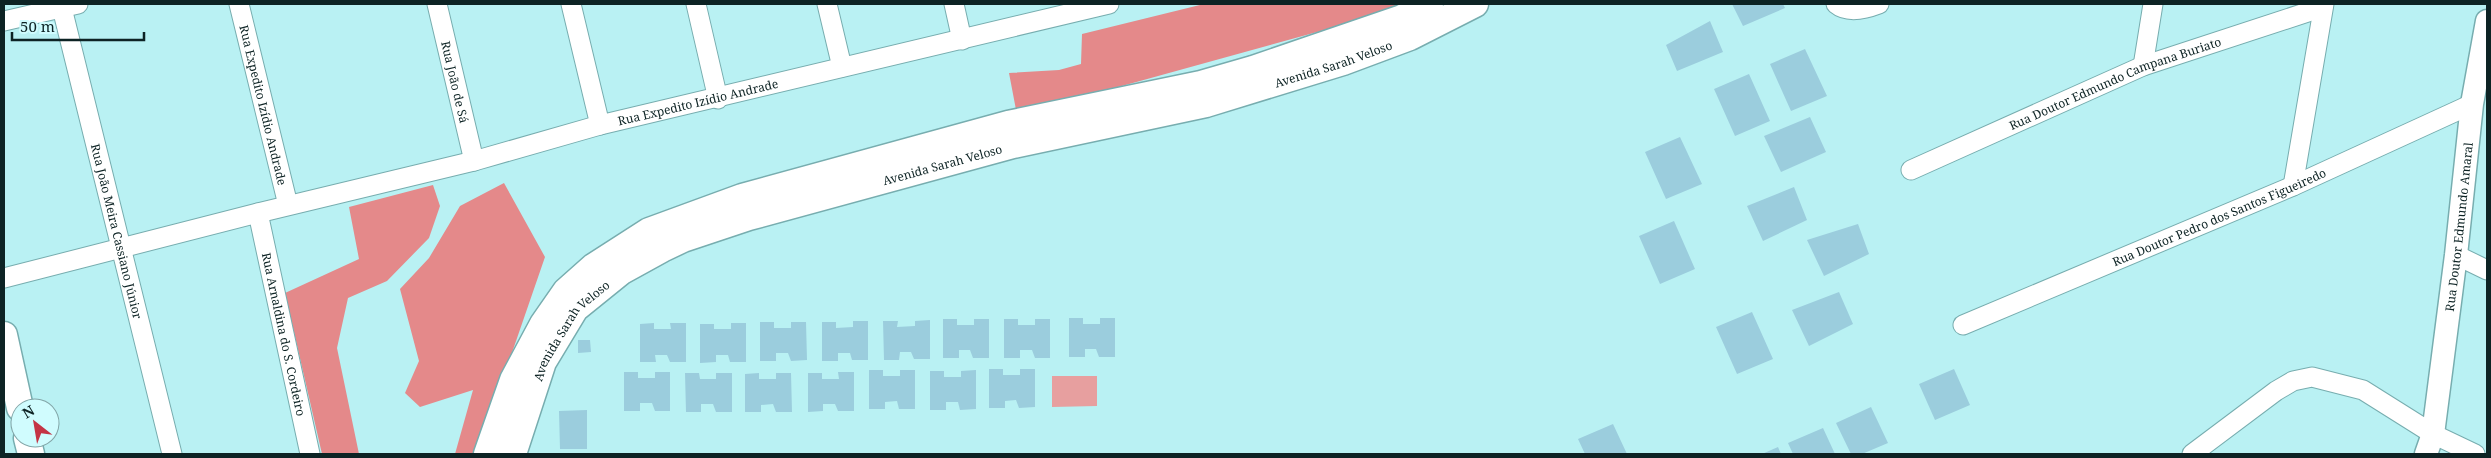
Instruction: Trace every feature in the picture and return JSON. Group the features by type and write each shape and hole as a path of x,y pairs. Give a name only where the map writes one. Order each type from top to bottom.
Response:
{"main road":[{"name":"Avenida Sarah Veloso","path":"488,454 513,380 543,324 566,291 593,267 649,230 742,197 1008,124 1201,84 1253,69 1402,18 1430,4"},
{"name":"Avenida Sarah Veloso","path":"513,454 543,362 575,309 622,271 683,239 749,217 1013,145 1206,104 1343,62 1410,37 1475,4"},
{"path":"5,342 18,398"}],"street":[{"name":"Rua Expedito Izídio Andrade","path":"239,4 288,205"},
{"name":"Rua João de Sá","path":"437,4 474,161"},
{"path":"571,4 600,125"},
{"path":"696,4 718,99"},
{"path":"827,4 842,67"},
{"path":"954,4 962,40"},
{"name":"Rua Expedito Izídio Andrade","path":"4,278 288,205 474,161 600,125 718,99 842,67 962,40 1085,7 1109,4"},
{"path":"1836,4 1854,10 1866,9 1879,4"},
{"path":"2143,66 2153,4"},
{"path":"4,21 67,5"},
{"name":"Rua João Meira Cassiano Júnior","path":"67,5 122,247 172,454"},
{"path":"2292,186 2324,5"},
{"name":"Rua Doutor Edmundo Campana Buriato","path":"1911,170 2143,66 2324,5"},
{"name":"Rua Doutor Edmundo Amaral","path":"2430,444 2456,255 2472,104 2487,21"},
{"name":"Rua Doutor Pedro dos Santos Figueiredo","path":"1963,325 2292,186 2472,104"},
{"name":"Rua Arnaldina do S. Cordeiro","path":"258,213 310,454"},
{"path":"2456,255 2487,270"},
{"path":"2192,454 2276,391 2293,381 2312,377 2362,390 2430,444 2474,454"}],"shaded area":[{"path":"1204,4 1409,4 1404,8 1017,115 1009,73 1059,70 1081,64 1082,34"},
{"path":"504,183 545,257 477,454 455,454 473,390 420,407 405,393 419,361 400,289 429,258 460,206"},
{"path":"433,185 440,206 429,238 387,281 348,298 337,348 359,454 322,454 285,293 359,259 349,207"},
{"path":"1052,376 1097,376 1097,406 1052,407"}],"building":[{"path":"1732,4 1783,4 1785,8 1743,26"},
{"path":"1710,21 1723,52 1677,71 1666,45"},
{"path":"1805,49 1827,96 1791,111 1770,64"},
{"path":"1749,74 1770,121 1735,136 1714,89"},
{"path":"1810,117 1826,152 1781,172 1764,136"},
{"path":"1680,137 1702,184 1666,199 1645,152"},
{"path":"1794,187 1807,220 1763,241 1747,206"},
{"path":"1674,221 1695,269 1660,284 1639,236"},
{"path":"1858,224 1869,254 1824,276 1807,240"},
{"path":"1839,292 1853,324 1809,346 1792,310"},
{"path":"1752,312 1773,359 1737,374 1716,327"},
{"path":"1069,318 1083,318 1083,324 1100,324 1100,318 1115,318 1115,357 1099,357 1096,349 1085,349 1085,357 1069,357"},
{"path":"943,319 957,319 957,325 974,325 974,319 989,319 989,358 973,358 970,350 959,350 959,358 943,358"},
{"path":"1004,319 1018,319 1018,325 1035,325 1035,319 1050,319 1050,358 1035,358 1032,350 1020,350 1020,358 1004,358"},
{"path":"930,320 930,359 914,359 911,352 900,352 899,360 884,360 883,321 898,321 897,327 915,326 915,321"},
{"path":"853,321 868,321 868,360 852,360 850,353 838,353 838,361 822,361 822,322 836,322 836,328 853,327"},
{"path":"760,322 774,322 774,328 791,328 791,322 806,322 807,360 791,361 788,353 776,353 776,361 760,361"},
{"path":"654,323 654,329 671,329 670,323 686,323 686,362 670,362 667,355 655,355 656,362 640,362 640,324"},
{"path":"731,323 746,323 746,362 730,362 728,355 716,355 716,362 700,363 700,324 714,324 714,329 731,329"},
{"path":"578,340 590,340 591,352 578,353"},
{"path":"989,369 1003,369 1003,375 1020,375 1020,369 1035,369 1035,407 1019,408 1016,400 1005,401 1005,408 989,408"},
{"path":"1954,369 1970,405 1935,420 1919,384"},
{"path":"869,370 883,370 883,376 900,376 900,370 915,370 915,409 899,409 897,401 885,402 885,409 869,409"},
{"path":"976,370 976,409 960,410 958,402 946,402 946,410 930,410 930,371 944,371 944,377 961,377 961,371"},
{"path":"624,372 638,372 638,378 655,378 655,372 670,372 670,411 655,411 652,403 640,403 640,411 624,411"},
{"path":"838,372 854,372 854,411 838,411 835,404 823,404 823,411 808,412 808,373 822,373 822,379 839,379"},
{"path":"685,373 699,373 700,379 716,379 716,373 732,373 732,412 716,412 713,404 701,404 701,412 686,412"},
{"path":"759,373 759,379 776,379 776,373 791,373 792,412 776,412 773,404 761,405 761,412 745,412 745,374"},
{"path":"1871,407 1888,443 1862,454 1851,454 1836,423"},
{"path":"587,410 587,449 560,449 559,411"},
{"path":"1613,424 1627,454 1585,454 1578,439"},
{"path":"1823,428 1835,454 1793,454 1788,443"},
{"path":"1778,447 1781,454 1762,454"}]}
